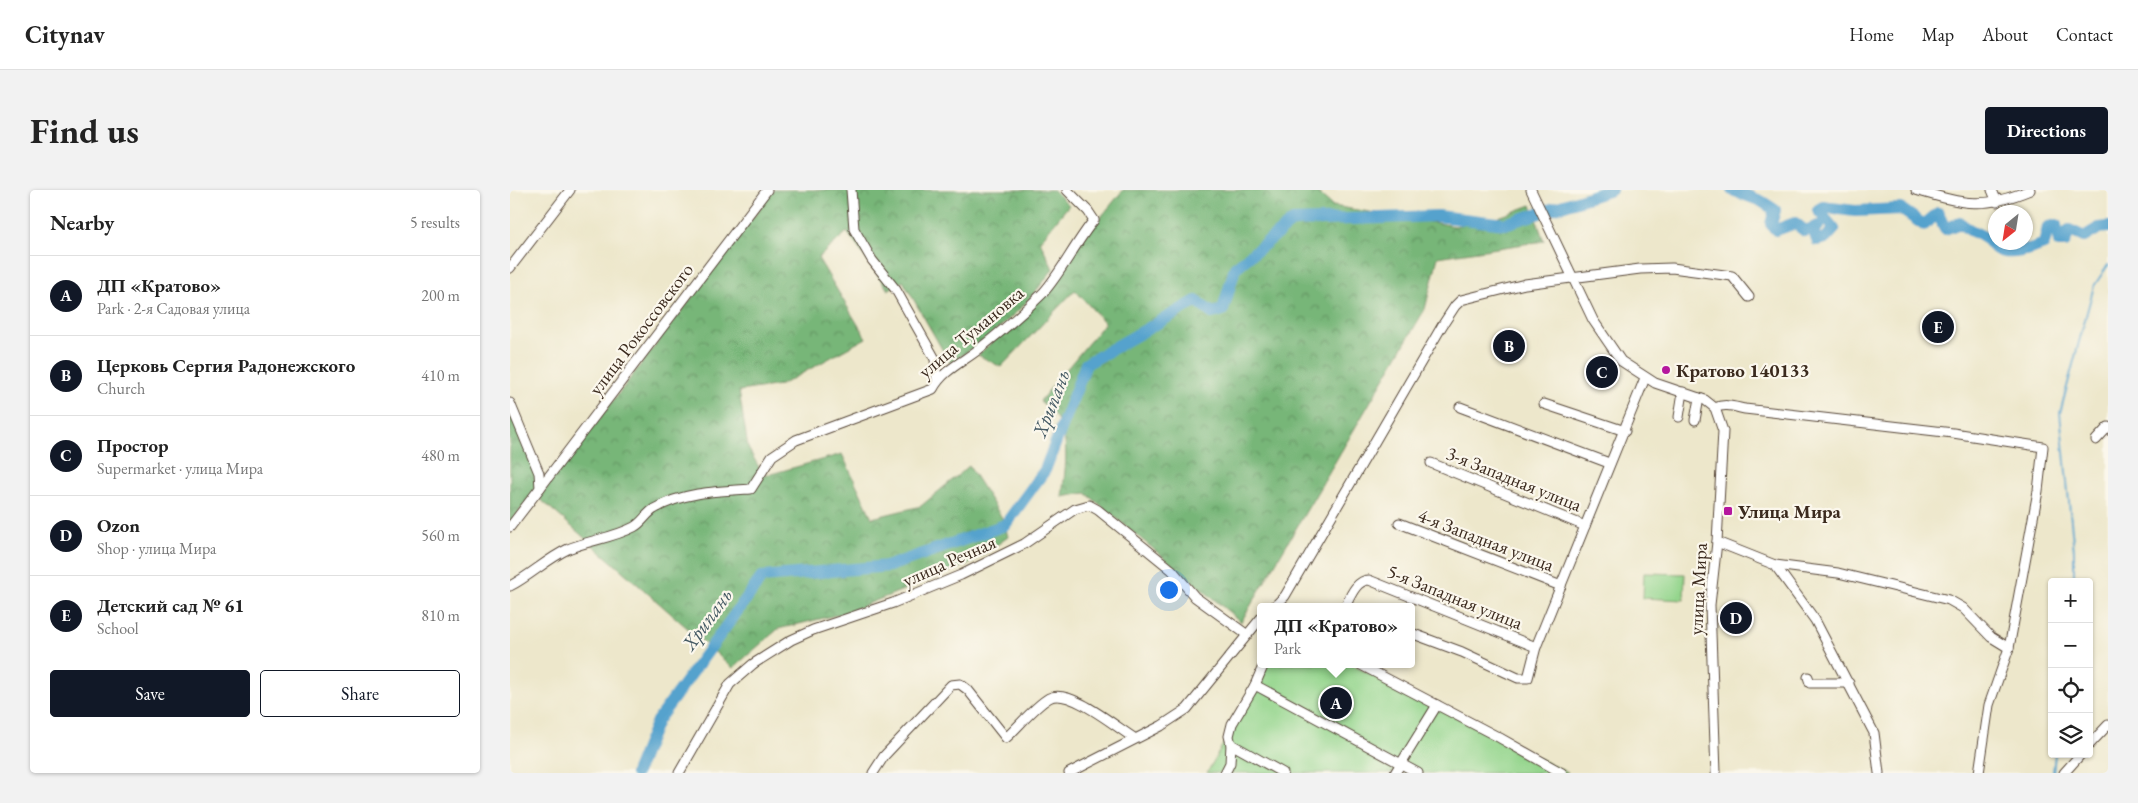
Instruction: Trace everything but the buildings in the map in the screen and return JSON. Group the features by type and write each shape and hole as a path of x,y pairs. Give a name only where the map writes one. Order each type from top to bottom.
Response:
{"street":[{"path":"510,268 570,190"},
{"name":"улица Рокоссовского","path":"510,527 767,190"},
{"path":"851,190 854,230 872,260 896,290 935,359 937,382"},
{"name":"улица Тумановка","path":"510,586 526,578 563,552 612,537 637,526 653,510 669,502 700,493 751,489 772,456 796,440 934,389 937,382 952,368 978,350 1044,291 1077,241 1094,220 1088,211 1067,190"},
{"path":"1531,190 1600,333 1621,361 1645,378 1699,398 1716,408 1730,406 1745,410 1978,436 2043,447 2038,491 2009,648 1989,705 1979,773"},
{"path":"1916,190 1972,204 1996,202 2030,190"},
{"path":"1992,190 1996,202"},
{"path":"1278,603 1285,596 1455,306 1477,295 1510,287 1640,269 1672,268 1705,270 1732,276 1749,297"},
{"path":"1415,634 1462,652 1518,678 1528,678 1536,647 1645,378"},
{"path":"1679,418 1683,392"},
{"path":"1695,420 1699,398"},
{"path":"510,403 539,473 540,488"},
{"path":"1544,404 1625,431"},
{"path":"1460,407 1609,464"},
{"name":"улица Мира","path":"1716,408 1722,431 1717,542 1710,605 1716,773"},
{"path":"2096,440 2108,427"},
{"name":"3-я Западная улица","path":"1431,463 1585,526"},
{"name":"улица Речная","path":"679,773 730,684 753,664 791,640 813,630 893,603 961,575 1024,544 1075,509 1089,505 1098,510 1172,570 1195,597 1246,634"},
{"name":"4-я Западная улица","path":"1399,524 1562,586"},
{"path":"1717,542 1775,565 1838,573 1949,600 1963,608 1991,637 2009,648"},
{"path":"1775,565 1815,620 1850,685 1874,733 1879,773"},
{"name":"5-я Западная улица","path":"1348,603 1358,585 1362,581 1369,580 1536,647"},
{"path":"1069,773 1134,738 1161,726 1186,709 1257,622"},
{"path":"1225,773 1230,764 1231,744 1229,736 1232,724 1255,685 1262,668"},
{"path":"1367,668 1562,773"},
{"path":"1808,677 1810,683 1850,685"},
{"path":"873,773 884,756 951,685 960,684 968,690 1006,738 1049,698 1060,696 1086,706 1134,738"},
{"path":"1255,685 1418,773"},
{"path":"1395,773 1437,705"},
{"path":"2093,741 2108,725"},
{"path":"1231,744 1282,773"},
{"path":"2064,773 2077,758"}],"green space":[{"path":"774,190 1054,190 1069,205 1040,241 1053,269 1043,283 1007,321 980,343 950,363 903,281 888,290 847,232 818,258 866,338 781,385 739,391 748,448 764,476 842,454 872,518 921,506 969,466 1004,521 1008,537 971,563 845,613 778,629 733,668 539,498"},
{"path":"1123,190 1315,190 1333,206 1455,226 1496,218 1531,205 1544,241 1438,257 1425,309 1241,622 1086,493 1062,497 1066,457 1063,433 1051,411 1040,401 1105,323 1075,290 1001,367 978,355 1058,282 1075,249"},
{"path":"510,411 537,474 536,490 510,523"},
{"path":"1644,573 1685,574 1684,600 1643,598"},
{"path":"1266,668 1358,668 1568,773 1207,773"}],"waterway":[{"name":"Хрипань","path":"636,773 657,721 762,577 889,566 1005,525 1045,470 1086,364 1196,301 1212,313 1223,310 1235,268 1293,221 1438,216 1505,224 1611,190"},
{"name":"Хрипань","path":"1732,190 1761,201 1775,210 1771,224 1776,230 1795,223 1805,231 1818,226 1814,232 1817,240 1826,238 1834,229 1818,210 1823,207 1855,211 1901,209 1924,225 1938,213 1945,229 1960,223 1987,239 1996,249 2003,252 2027,250 2044,244 2048,227 2056,225 2059,242 2065,242 2069,230 2084,237 2099,228 2108,227"},
{"path":"2074,578 2074,551 2060,413 2094,286 2108,265"},
{"path":"2053,773 2055,758"}],"place":[{"name":"Детский сад № 61","path":"1938,327"},
{"name":"Церковь Сергия Радонежского","path":"1509,346"},
{"name":"Кратово 140133","path":"1666,370"},
{"name":"Простор","path":"1602,372"},
{"name":"Улица Мира","path":"1728,511"},
{"name":"Ozon","path":"1736,618"},
{"name":"ДП «Кратово»","path":"1336,703"}]}
